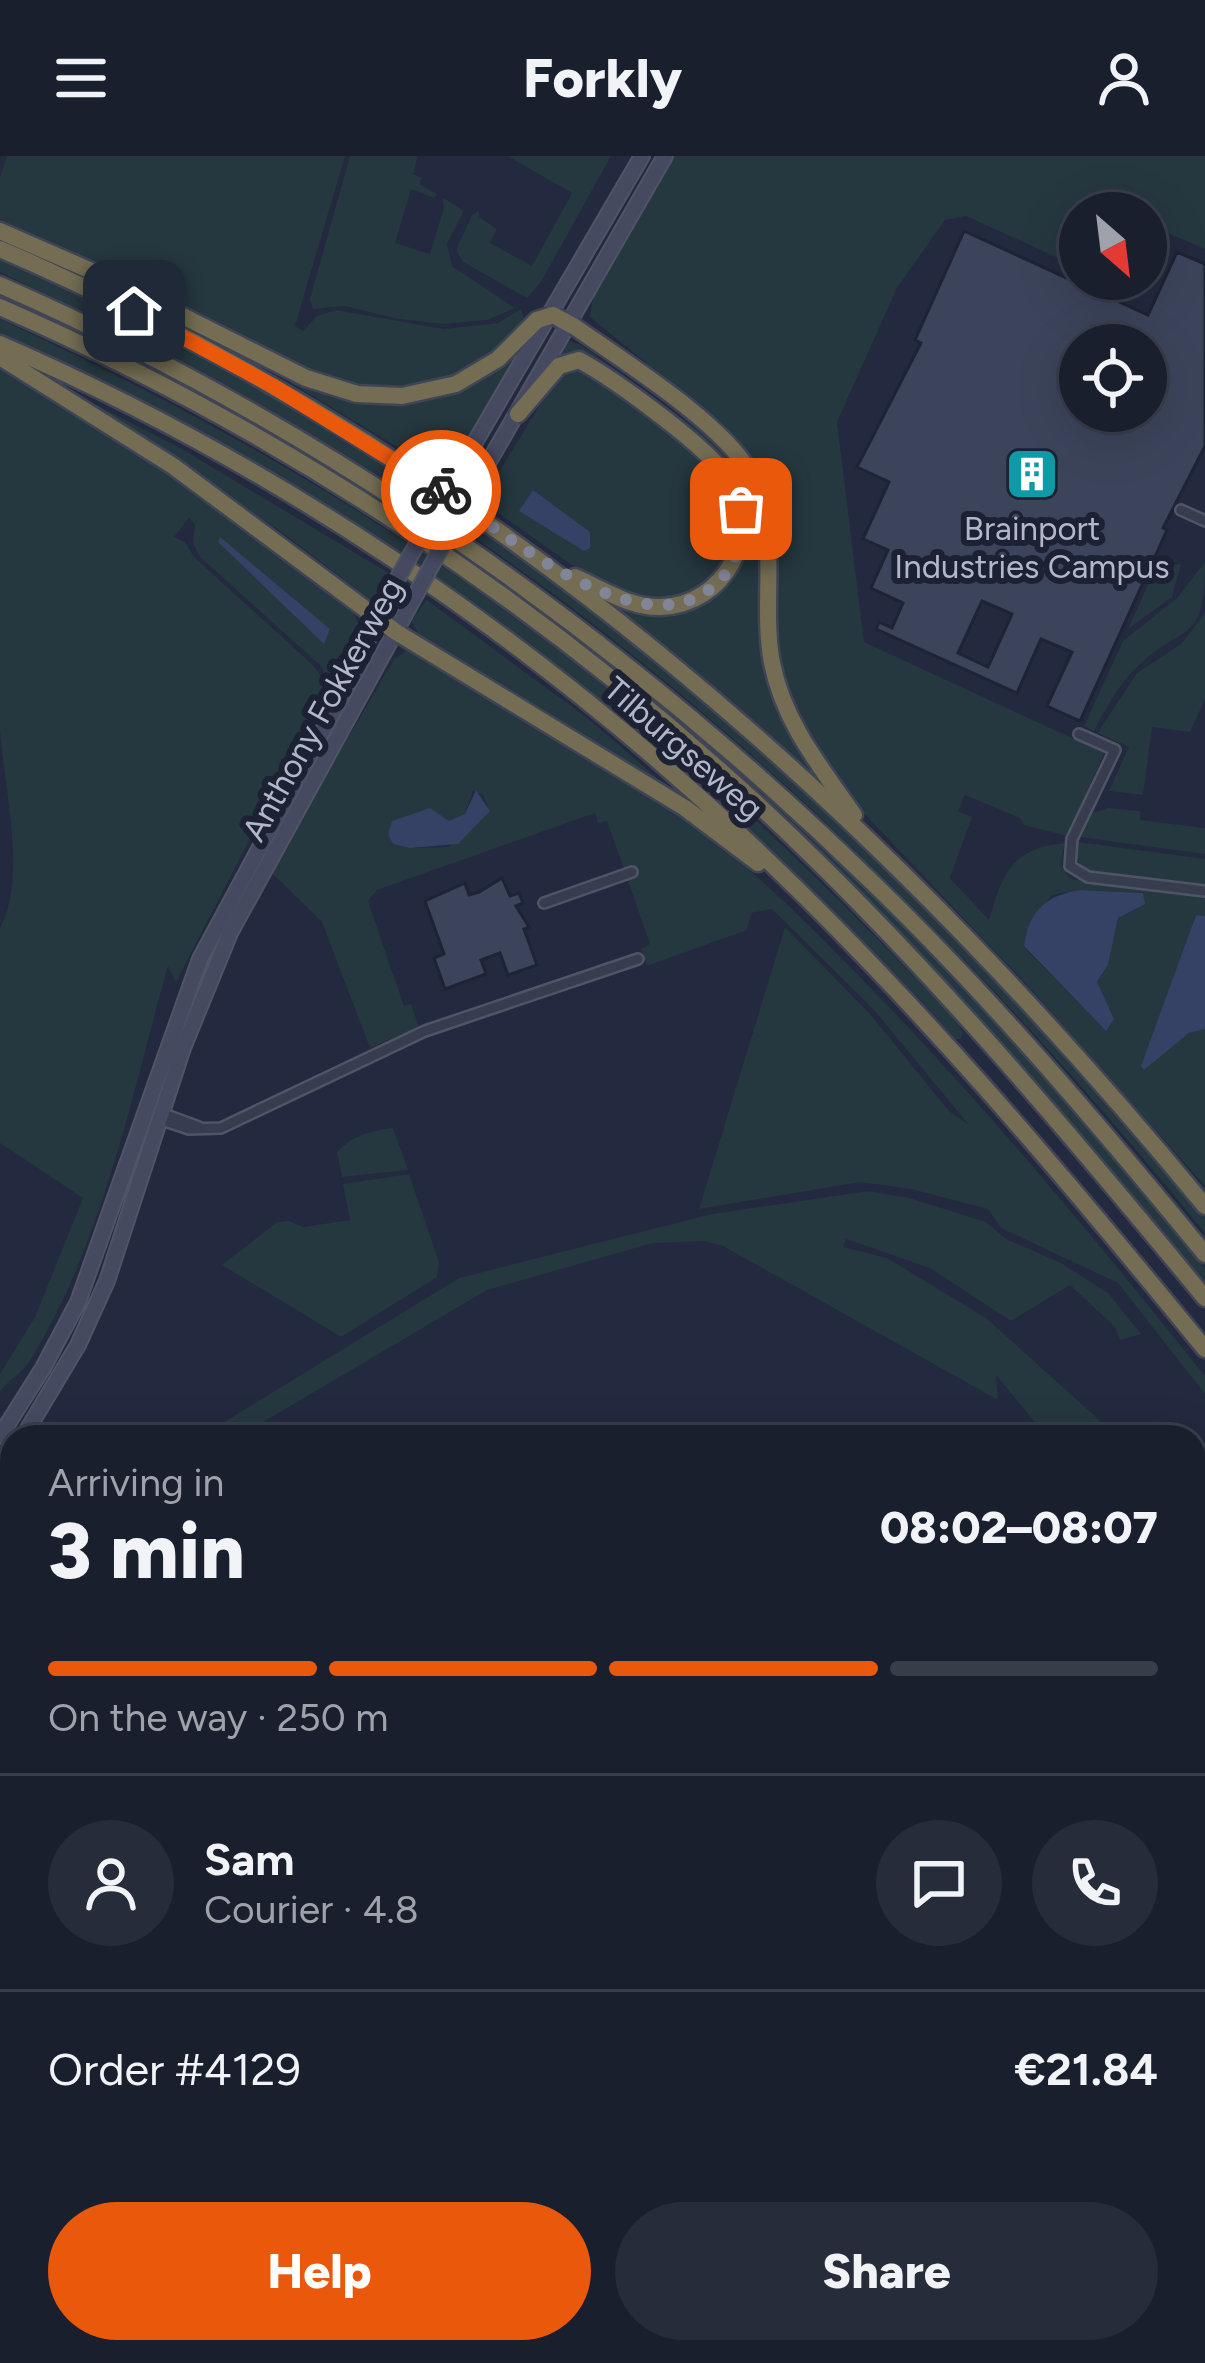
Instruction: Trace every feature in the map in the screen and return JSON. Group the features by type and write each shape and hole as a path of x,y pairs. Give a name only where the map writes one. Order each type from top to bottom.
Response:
{"highway":[{"path":"0,232 103,276 306,378 357,394 411,395 456,384 506,353 537,320 561,319 719,435 750,472 766,521 769,642 784,702 809,754 875,845"},
{"name":"Tilburgseweg","path":"0,249 134,311 273,386 430,483 548,564 726,705 875,845 1019,994 1205,1206"},
{"name":"Tilburgseweg","path":"0,285 137,350 315,448 502,572 634,672 874,883 1012,1030 1205,1254"},
{"name":"Tilburgseweg","path":"0,307 206,408 304,465 490,586 621,687 718,769 852,896 1023,1079 1205,1298"},
{"name":"Tilburgseweg","path":"0,344 142,412 286,493 470,614 670,771 802,896 996,1102 1205,1349"},
{"path":"0,357 173,466 396,632 685,808 802,896"},
{"path":"518,414 559,366 579,360 716,464 731,482 741,509 741,536 731,566 711,589 685,603 657,608 628,602 548,564"}],"main road":[{"name":"Anthony Fokkerweg","path":"30,1425 78,1345 107,1281 203,992 230,933 518,414 642,156"},
{"name":"Anthony Fokkerweg","path":"6,1425 78,1302 200,959 336,706 377,616 454,478 665,156"}],"street":[{"path":"1180,510 1205,521"},
{"path":"1079,734 1115,750 1068,850 1070,866 1088,878 1205,891"},
{"path":"544,903 632,872"},
{"path":"144,1111 199,1127 233,1124 425,1031 638,959"}],"shaded area":[{"path":"7,156 345,156 295,326 303,331 317,316 336,310 444,329 498,323 521,309 526,324 481,362 435,382 384,387 326,380 0,221 0,177"},
{"path":"350,156 418,156 413,174 422,178 419,184 437,194 434,198 411,189 395,243 430,254 444,207 442,197 464,211 447,244 452,266 515,308 487,320 443,324 345,306 313,309 310,299"},
{"path":"507,156 611,156 541,282 527,298 463,262 456,250 479,210 479,217 497,229 490,243 532,266 572,193"},
{"path":"674,156 1205,156 1205,249 1167,233 1167,192 1059,192 1059,258 966,216 945,220 897,288 837,422 864,642 1104,753 1068,836 1024,825 1020,818 965,795 958,811 972,817 950,878 989,920 1012,865 1033,850 1065,843 1060,865 1071,879 1205,896 1205,916 1195,915 1161,1056 1189,1033 1205,1029 1205,1186 1028,986 838,786 803,735 775,661 757,469 726,428 590,317 594,293","holes":["1079,890 1143,893 1118,918 1108,965 1097,982 1106,1031 1024,947 1051,895"]},
{"path":"0,257 129,318 327,427 499,540 721,711 894,874 1013,1000 1205,1219 1205,1233 1044,1045 872,866 781,781 591,622 373,472 251,401 0,272"},
{"path":"0,292 187,384 367,488 539,606 621,670 769,797 901,925 1027,1059 1147,1198 1205,1268 1205,1281 986,1027 858,893 494,581 0,300"},
{"path":"0,319 163,399 321,489 547,641 706,774 790,853 953,1017 963,1032 961,1039 955,1039 857,935 705,792 518,640 320,507 217,446 0,334"},
{"path":"531,339 446,476 289,382 366,403 419,401 468,386"},
{"path":"567,340 581,345 733,459 759,504 768,662 841,801 731,701 600,593 672,609 737,560 735,480 580,352 559,356"},
{"path":"0,361 169,467 355,615 361,630 329,708 329,682 321,666 200,557 193,543 195,525 189,518 174,537 185,542 194,557 314,666 323,680 324,696 176,982 168,966 113,1168 78,1266 31,1359 0,1392 0,1374 35,1317 83,1198 0,1143 0,928 8,907 13,857 0,729"},
{"path":"578,369 695,449 730,490 736,543 708,587 661,604 603,587 481,501 556,379"},
{"path":"44,378 182,449 392,575 374,603 283,533"},
{"path":"1205,562 1196,620 1130,674 1094,731 1084,726 1123,641 1177,598"},
{"path":"1181,564 1172,597 1128,629 1156,567"},
{"path":"427,600 590,720 701,816 583,735 423,641 411,621"},
{"path":"1205,613 1205,699 1190,732 1152,727 1143,795 1109,791 1129,747 1098,733 1137,673 1181,644"},
{"path":"409,649 558,738 669,808 764,883 904,1023 1037,1171 1205,1376 1205,1394 1118,1283 1001,1228 988,1209 911,1189 860,1182 699,1209 785,927 870,1014 949,1111 969,1125 874,1010 772,909 751,913 747,930 647,966 641,949 650,944 607,821 598,823 595,813 377,890 368,901 404,1006 411,1004 419,1027 370,1048 322,922 270,871 394,659","holes":["473,791 483,795 489,811 448,847 410,848 435,814 448,822 465,814"]},
{"path":"1108,808 1140,811 1140,820 1205,828 1205,854 1080,837 1092,813"},
{"path":"1078,842 1205,859 1205,886 1087,871 1076,859"},
{"path":"393,1128 408,1170 342,1177 337,1152 363,1135"},
{"path":"409,1174 439,1262 437,1277 341,1337 222,1265 277,1222 303,1227 350,1220 343,1184"},
{"path":"868,1191 910,1198 986,1222 1006,1239 1061,1263 1108,1293 1141,1334 1120,1340 1115,1327 1070,1285 1011,1321 930,1268 846,1239 843,1247 887,1258 986,1318 1102,1425 1037,1425 996,1375 998,1400 723,1246 704,1241 653,1243 487,1290 258,1425 220,1425 459,1278 712,1214"}],"water":[{"path":"533,490 590,532 590,548 584,551 519,511"},
{"path":"220,537 330,629 324,644 218,542"},
{"path":"476,790 490,811 458,844 410,848 393,844 388,834 392,821 430,808 449,821 465,814"},
{"path":"1079,890 1143,893 1145,904 1118,918 1108,965 1097,982 1114,1019 1106,1031 1024,946 1030,923 1041,907"},
{"path":"1196,915 1205,916 1205,1029 1189,1033 1144,1070 1141,1066"}],"building":[{"name":"Brainport Industries Campus","path":"964,231 1059,274 1059,300 1115,300 1148,315 1155,300 1167,300 1167,274 1177,252 1205,264 1205,446 1163,528 1167,530 1080,721 1047,706 1072,652 1041,639 1017,693 876,629 879,622 892,628 903,603 871,588 888,550 863,539 889,482 857,467 921,343 915,340","holes":["982,601 1012,614 988,667 958,653"]},
{"path":"502,878 510,896 519,893 523,903 516,906 529,927 524,929 537,965 508,975 500,953 481,960 486,974 445,989 434,958 444,954 425,901 465,883 469,895"}],"way so far":[{"path":"441,490 548,564 620,598 657,608 702,596 723,578 738,551 741,509"}],"place":[{"name":"Brainport Industries Campus","path":"1032,474"}],"route":[{"path":"134,311 273,386 441,490"}]}
